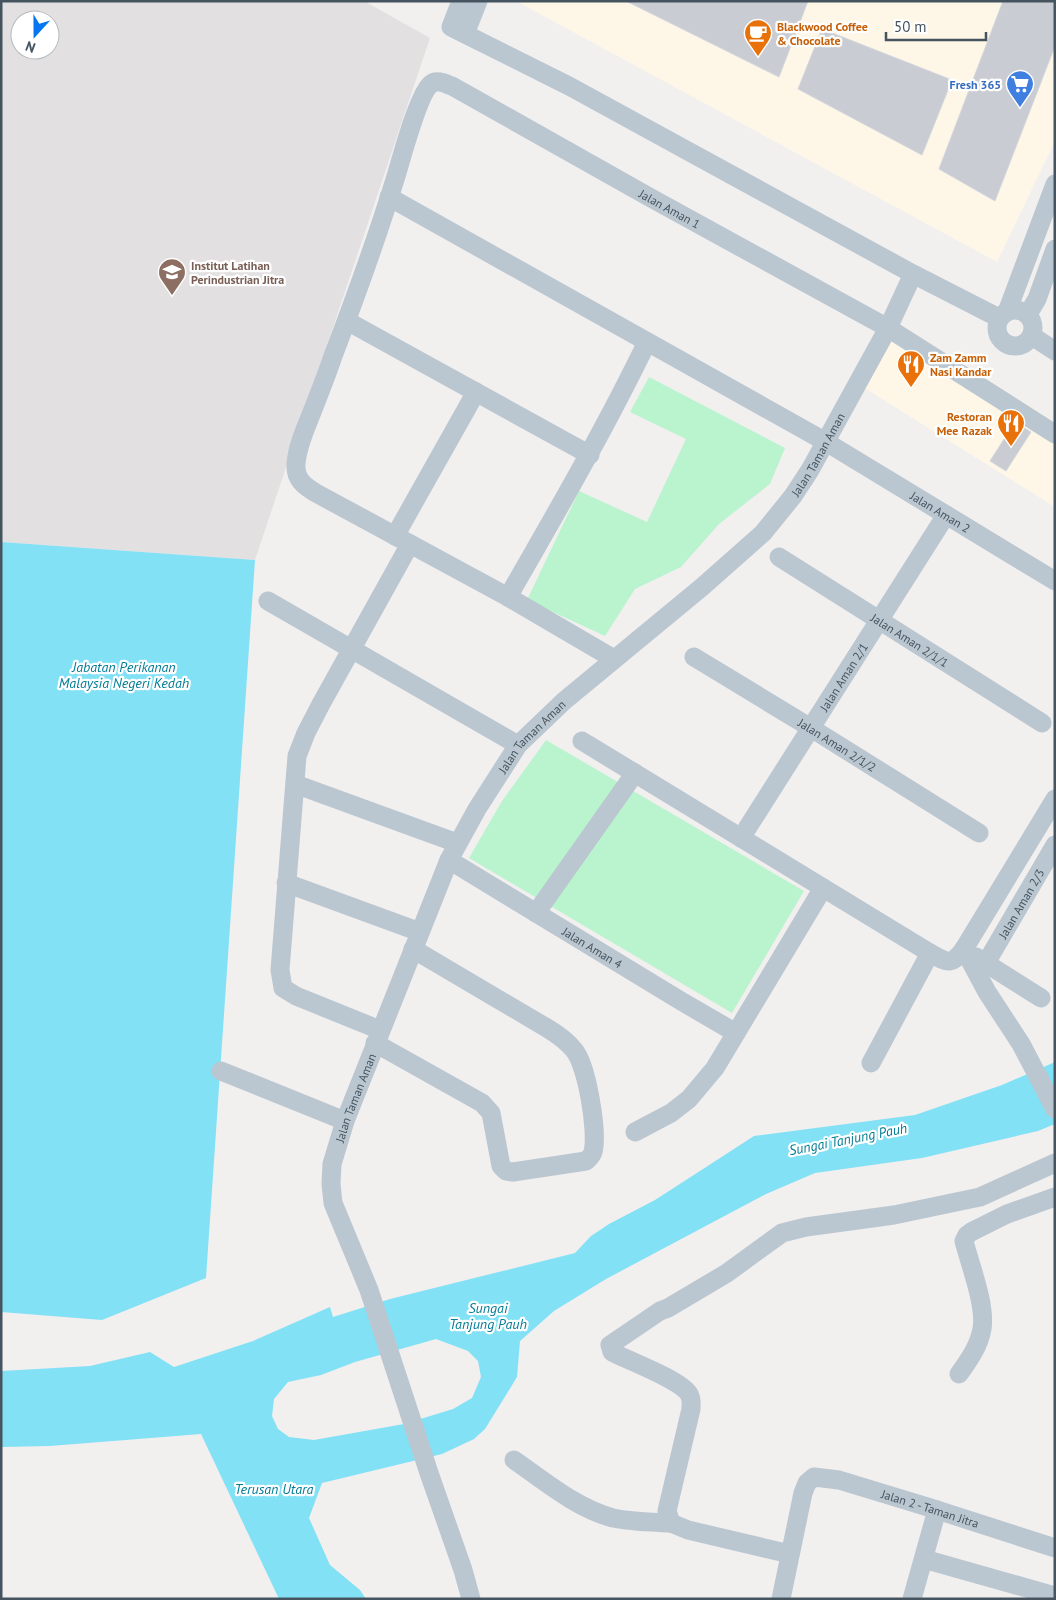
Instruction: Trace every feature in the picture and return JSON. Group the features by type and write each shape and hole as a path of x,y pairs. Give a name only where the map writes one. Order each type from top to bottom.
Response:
{"street":[{"path":"458,30 461,1"},
{"path":"458,30 478,1"},
{"path":"458,30 578,91 914,274 1003,315 1018,310 1028,314 1034,325 1032,336 1024,345 1006,344 998,336 997,324 1003,315 1055,184"},
{"name":"Jalan Aman 1","path":"389,197 408,137 426,90 431,84 437,82 452,86 668,208 888,328 1055,434"},
{"path":"389,197 347,321 301,440 296,465 297,477 303,485 316,493 508,597 614,659"},
{"name":"Jalan Aman 2","path":"389,197 826,442 1055,581"},
{"path":"1028,314 1037,299 1055,249"},
{"name":"Jalan Taman Aman","path":"471,1599 369,1290 333,1203 331,1184 332,1164 345,1121 449,860 457,843 518,745 564,701 702,588 763,533 793,496 826,442 888,328 914,274"},
{"path":"347,321 590,455"},
{"path":"1032,336 1055,351"},
{"path":"508,597 590,455 647,342"},
{"path":"413,949 548,1028 575,1051 582,1065 589,1096 594,1138 593,1152 586,1161 513,1172 506,1171 501,1166 491,1113 482,1103 378,1036 283,988 280,970 298,756 306,733 351,649 476,392"},
{"name":"Jalan Aman 2/1","path":"741,838 946,515"},
{"name":"Jalan Aman 2/1/1","path":"779,557 1042,723"},
{"path":"268,601 518,745"},
{"name":"Jalan Aman 2/1/2","path":"694,657 979,833"},
{"path":"582,741 930,954 944,961 952,962 964,949 1055,799"},
{"path":"536,913 634,773"},
{"path":"295,784 457,843"},
{"path":"1038,826 1055,836"},
{"name":"Jalan Aman 2/3","path":"986,963 1055,845"},
{"name":"Jalan Aman 4","path":"449,860 681,1002 736,1033"},
{"path":"286,883 420,932"},
{"path":"635,1132 671,1113 689,1098 715,1068 823,888"},
{"path":"964,949 1041,998"},
{"path":"964,949 987,992 1021,1044 1055,1109"},
{"path":"871,1063 930,954"},
{"path":"221,1072 345,1121"},
{"path":"671,1524 666,1511 691,1409 691,1400 688,1392 678,1384 616,1354 610,1345 660,1311 727,1273 782,1233 806,1227 894,1215 980,1197 1055,1163"},
{"path":"959,1374 973,1354 982,1330 983,1313 964,1241 966,1235 1007,1214 1055,1197"},
{"path":"514,1460 569,1499 586,1508 614,1518 671,1524 688,1530 790,1554 780,1599"},
{"name":"Jalan 2 - Taman Jitra","path":"790,1554 807,1482 814,1477 839,1480 1055,1548"},
{"path":"912,1599 937,1510"},
{"path":"924,1559 1055,1596"}],"shaded area":[{"name":"Institut Latihan Perindustrian Jitra","path":"1,1 364,1 430,38 255,560 1,542"},
{"path":"516,1 1055,1 1055,141 997,262"},
{"path":"897,323 1055,422 1055,507 858,384"}],"green space":[{"path":"649,377 785,448 770,484 719,524 681,567 635,589 605,636 527,600 579,491 647,522 686,439 630,412"},
{"path":"546,740 804,891 732,1013 469,858 502,801"}],"water":[{"name":"Jabatan Perikanan Malaysia Negeri Kedah","path":"1,542 255,560 206,1278 102,1320 1,1312"},
{"name":"Sungai Tanjung Pauh","path":"1055,1062 1055,1124 1038,1131 922,1158 815,1173 766,1194 606,1279 554,1311 520,1341 517,1377 485,1429 474,1439 442,1454 322,1483 309,1518 330,1565 360,1590 366,1599 279,1599 201,1434 50,1446 1,1447 1,1371 90,1366 150,1352 174,1367 253,1341 330,1307 333,1317 390,1299 575,1253 591,1236 609,1224 655,1200 754,1136 915,1115 1002,1085","holes":["436,1339 468,1351 478,1361 481,1377 472,1398 453,1409 404,1424 314,1440 289,1437 278,1429 272,1416 274,1399 288,1382 321,1375 355,1362"]}],"building":[{"path":"626,1 808,1 779,77"},
{"path":"1003,1 1055,1 1055,46 995,201 939,169"},
{"path":"822,29 952,80 922,155 798,89"},
{"name":"Restoran Mee Razak","path":"1015,422 1031,432 1006,471 990,461"}],"place":[{"name":"Blackwood Coffee & Chocolate","path":"758,57"},
{"name":"Fresh 365","path":"1020,108"},
{"name":"Institut Latihan Perindustrian Jitra","path":"172,296"},
{"name":"Zam Zamm Nasi Kandar","path":"911,388"},
{"name":"Restoran Mee Razak","path":"1011,447"}],"water label":[{"name":"Terusan Utara","path":"274,1489"}]}
